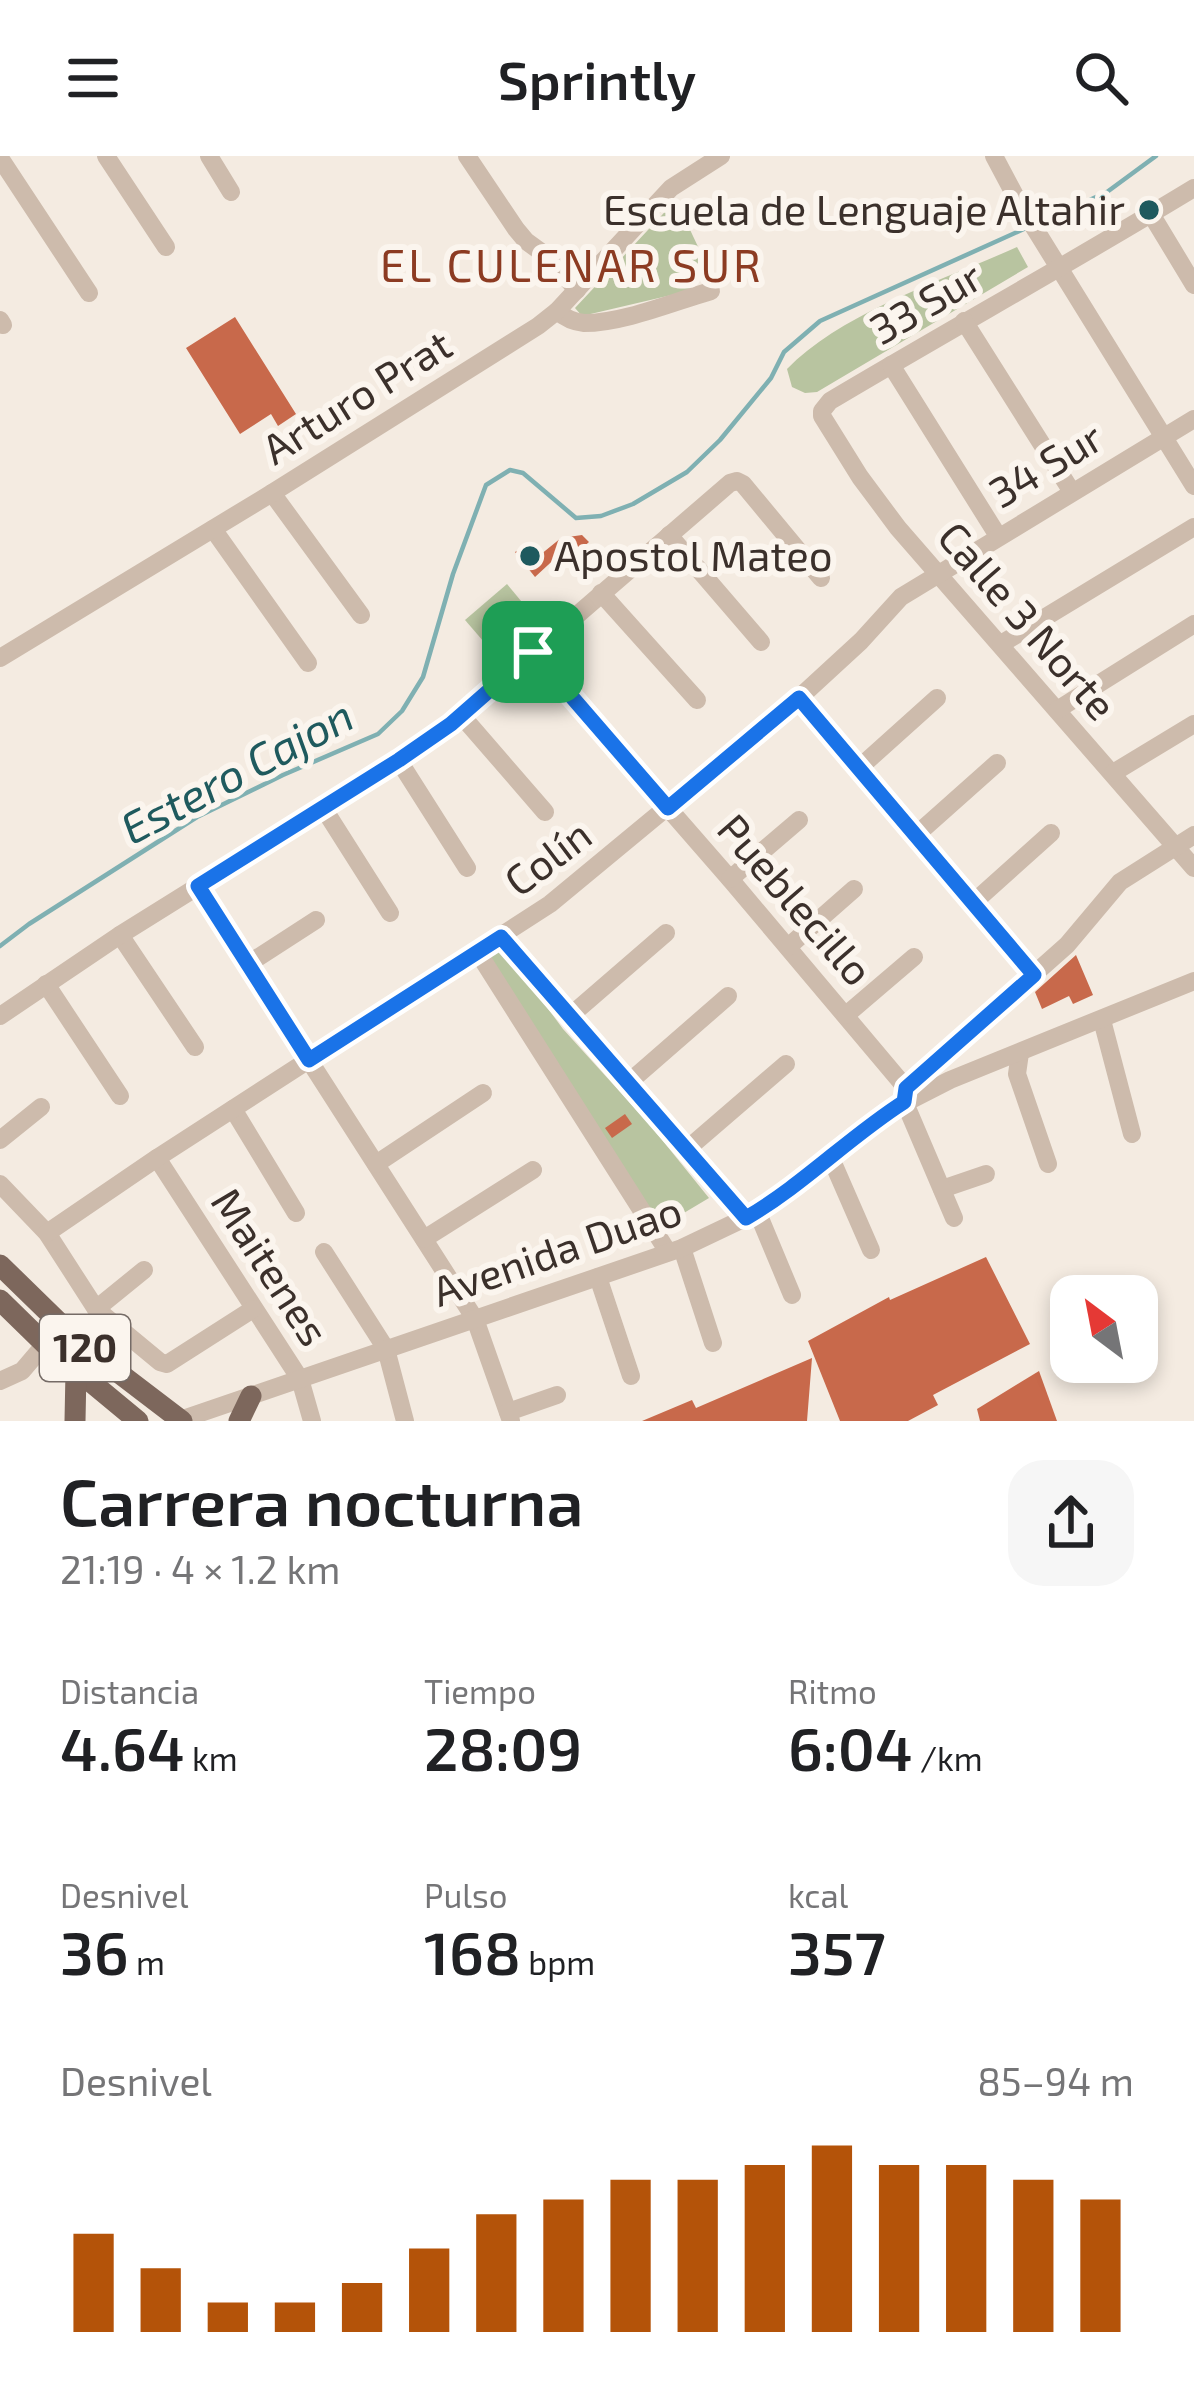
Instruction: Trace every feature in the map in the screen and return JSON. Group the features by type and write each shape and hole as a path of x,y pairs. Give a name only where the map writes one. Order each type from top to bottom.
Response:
{"main road":[{"name":"120","path":"0,1265 81,1344 180,1421"},
{"name":"120","path":"0,1300 138,1421"},
{"path":"75,1421 76,1371"},
{"path":"239,1421 251,1396"}],"street":[{"path":"106,156 166,247"},
{"path":"209,156 231,192"},
{"path":"466,156 516,229 577,290"},
{"name":"Arturo Prat","path":"0,658 538,326 671,188 721,156"},
{"path":"994,156 1018,203 1194,486"},
{"path":"0,158 89,293"},
{"name":"33 Sur","path":"822,411 830,401 1194,188"},
{"path":"1151,214 1194,285"},
{"path":"557,311 568,320 598,321 711,291"},
{"path":"964,321 1072,492"},
{"path":"891,365 998,536"},
{"name":"Calle 3 Norte","path":"822,411 860,477 936,574 1194,868"},
{"name":"34 Sur","path":"936,574 1194,419"},
{"path":"0,1016 120,935 324,809 461,715 730,483 737,481 821,578"},
{"path":"272,493 361,615"},
{"path":"1001,644 1194,527"},
{"path":"212,529 308,663"},
{"path":"669,536 761,642"},
{"name":"Colín","path":"47,1233 571,888 799,698 896,601 936,574"},
{"path":"601,593 697,700"},
{"path":"1057,710 1194,624"},
{"name":"Pueblecillo","path":"533,652 846,1015 905,1095 954,1218"},
{"path":"799,698 1034,975"},
{"path":"858,769 937,698"},
{"path":"461,715 545,812"},
{"path":"1113,773 1194,724"},
{"path":"399,760 467,868"},
{"path":"915,836 997,763"},
{"path":"324,809 390,913"},
{"path":"730,879 799,820"},
{"path":"974,903 1052,833"},
{"path":"905,1095 1077,935 1120,882 1194,835"},
{"path":"198,886 475,1319 510,1417 557,1395"},
{"path":"788,947 854,889"},
{"path":"248,964 316,920"},
{"path":"570,1016 666,934"},
{"path":"120,935 195,1047"},
{"path":"501,937 685,1151 751,1215 792,1295"},
{"path":"477,951 675,1250 713,1343"},
{"path":"846,1015 914,956"},
{"path":"46,984 120,1096"},
{"name":"Avenida Duao","path":"180,1421 675,1250 751,1215 789,1190 905,1095 1193,986"},
{"path":"627,1084 728,996"},
{"path":"1102,1020 1132,1134"},
{"path":"1020,1053 1017,1074 1048,1164"},
{"path":"685,1151 786,1064"},
{"path":"376,1164 483,1093"},
{"path":"0,1140 41,1107"},
{"path":"232,1109 296,1213"},
{"path":"830,1156 871,1250"},
{"name":"Maitenes","path":"157,1158 300,1379 312,1421"},
{"path":"424,1239 533,1170"},
{"path":"942,1189 986,1174"},
{"path":"0,1184 47,1233 96,1309 160,1362 167,1364 253,1309"},
{"path":"324,1252 386,1349 405,1421"},
{"path":"96,1309 144,1270"},
{"path":"598,1277 631,1376"},
{"path":"2,1378 22,1371 45,1344"}],"green space":[{"path":"676,200 709,270 688,281 693,290 582,316 575,308"},
{"path":"1017,247 1028,267 817,392 792,387 787,369 836,331 896,299"},
{"path":"507,584 531,613 490,649 465,620"},
{"path":"501,945 563,1029 709,1198 657,1229 485,955"}],"building":[{"path":"235,317 296,414 278,426 271,414 240,434 186,348"},
{"name":"Apostol Mateo","path":"582,535 589,542 569,560 561,553 535,577 515,552 530,543 540,555 561,538"},
{"path":"1076,955 1093,995 1073,1004 1069,996 1042,1009 1035,992"},
{"path":"625,1114 632,1124 612,1138 605,1128"},
{"path":"986,1257 1030,1344 933,1395 938,1405 908,1421 840,1421 808,1341 889,1297"},
{"path":"812,1358 807,1421 642,1421 692,1400 696,1408"},
{"path":"1039,1371 1057,1421 980,1421 977,1409"}],"waterway":[{"name":"Estero Cajon","path":"1037,224 1107,192 1156,156"},
{"name":"Estero Cajon","path":"0,946 197,817 378,734 402,711 423,677 453,574 486,485 510,470 523,473 576,518 601,516 633,504 687,472 720,440 771,378 784,352 820,321 1026,228"}],"place":[{"name":"Escuela de Lenguaje Altahir","path":"1149,210"},
{"name":"Apostol Mateo","path":"530,556"}],"district":[{"name":"EL CULENAR SUR","path":"572,266"}],"route":[{"path":"533,652 668,808 799,698 1034,975 906,1088 904,1102 746,1218 501,937 309,1060 198,886 451,724 533,652"}]}
